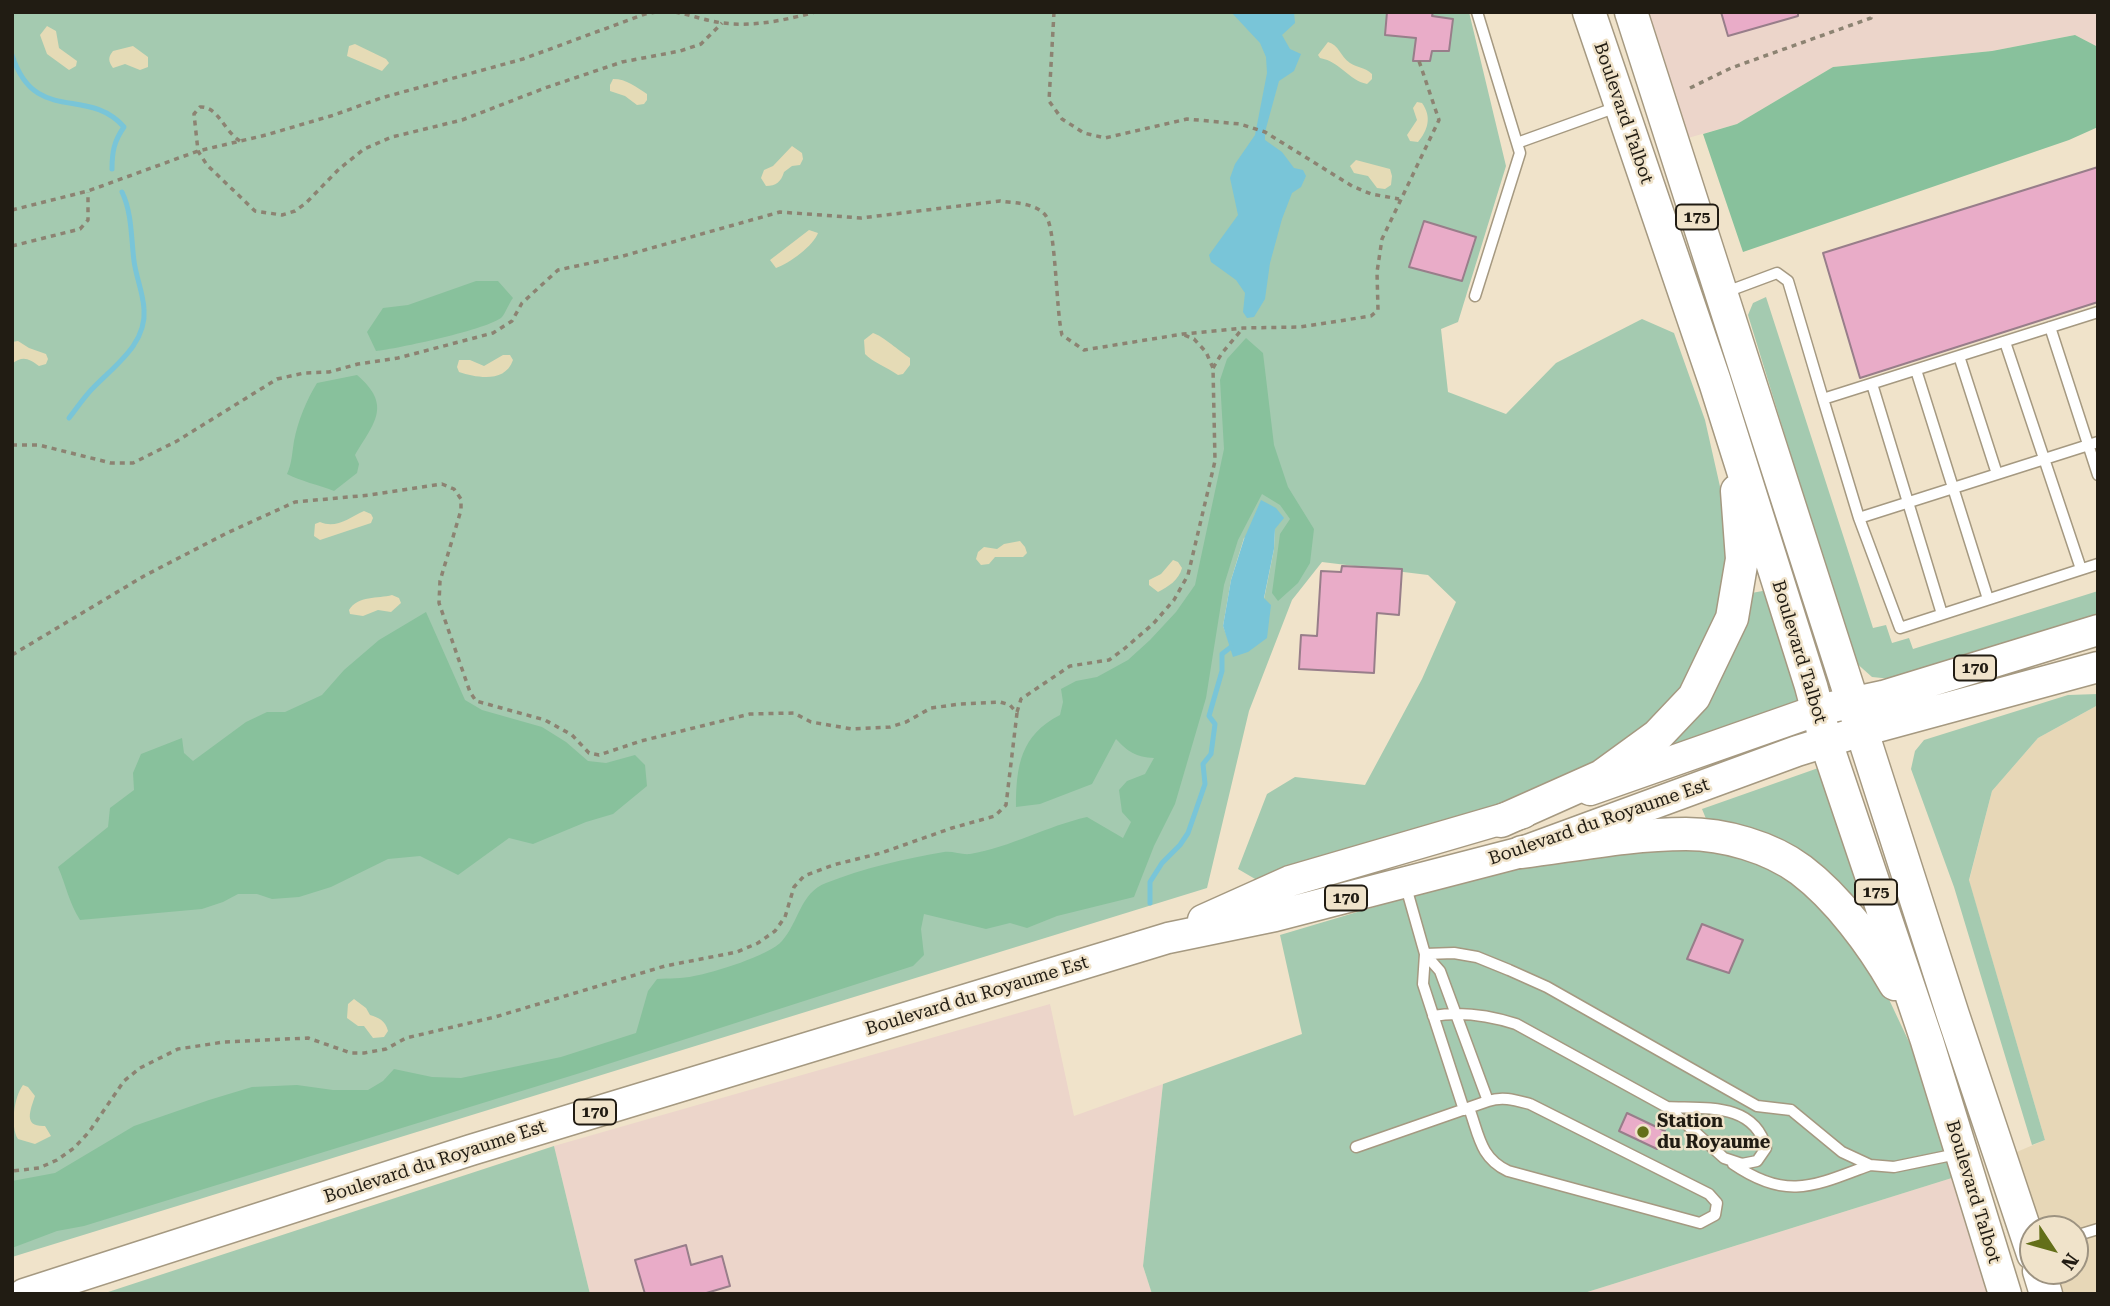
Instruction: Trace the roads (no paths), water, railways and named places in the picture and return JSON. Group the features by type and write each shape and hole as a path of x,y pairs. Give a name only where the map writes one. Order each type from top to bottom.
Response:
{"highway":[{"name":"Boulevard Talbot","path":"1589,12 1721,404 1826,742 1927,1041 2005,1294"},
{"name":"Boulevard Talbot","path":"1631,12 2020,1215"},
{"path":"1621,106 1658,94"},
{"path":"1501,821 1602,776 1657,736 1694,697 1732,618 1742,559 1737,489 1721,404"},
{"path":"1522,852 1629,837 1688,834 1735,840 1772,853 1801,870 1838,905 1879,955 1927,1041"}],"main road":[{"name":"170","path":"1857,716 1883,696 2098,629"},
{"name":"170","path":"1818,710 1857,716 2098,667"},
{"name":"Boulevard du Royaume Est","path":"1168,938 1219,911 1290,881 1501,821 1818,710"},
{"name":"Boulevard du Royaume Est","path":"24,1294 471,1150 1168,938 1275,916 1522,852 1826,742 1857,716"}],"lane":[{"path":"1475,296 1520,153 1477,12"},
{"path":"1517,143 1621,106"},
{"path":"1721,294 1777,274 1788,281 1859,518 1899,628 2098,564"},
{"path":"1823,399 2050,327 2097,315"},
{"path":"2050,327 2093,444 2098,475"},
{"path":"2005,342 2081,569"},
{"path":"1959,356 1997,474"},
{"path":"1916,370 1988,599"},
{"path":"1872,384 1942,614"},
{"path":"1859,518 2093,444"},
{"path":"1356,1147 1467,1109 1488,1101 1508,1098 1530,1104 1709,1194 1717,1203 1715,1215 1700,1223 1508,1171 1487,1157 1467,1109 1423,985 1425,954 1405,883"},
{"path":"1425,954 1454,953 1477,957 1547,987 1756,1106 1791,1110 1842,1152 1870,1165 1894,1167 1961,1153"},
{"path":"1425,954 1440,971 1488,1101"},
{"path":"1433,1016 1457,1012 1516,1024 1667,1107 1724,1158 1753,1177 1773,1184 1796,1188 1815,1186 1870,1165"},
{"path":"1667,1107 1721,1109 1751,1121 1762,1133 1766,1148 1757,1161 1742,1164 1724,1158"}],"water":[{"path":"1231,12 1294,12 1295,23 1282,35 1290,49 1301,54 1294,71 1279,81 1265,140 1282,152 1294,168 1303,170 1306,176 1301,187 1292,193 1282,219 1270,263 1265,299 1254,317 1247,318 1243,312 1245,293 1236,280 1211,262 1209,255 1238,215 1230,178 1235,164 1255,135 1267,73 1266,57 1260,43"},
{"path":"1261,500 1276,508 1284,518 1275,529 1274,549 1264,598 1271,605 1267,638 1248,652 1233,657 1223,626 1231,580 1244,539"}],"waterway":[{"path":"12,55 22,77 34,90 48,98 94,108 110,115 124,127 114,147 112,169"},
{"path":"69,418 90,391 128,353 144,322 129,217 122,192"},
{"path":"1150,903 1150,882 1162,863 1188,833 1205,784 1203,764 1211,754 1215,724 1209,716 1222,671 1222,654 1231,647"}],"place":[{"name":"Station du Royaume","path":"1643,1132"}]}
